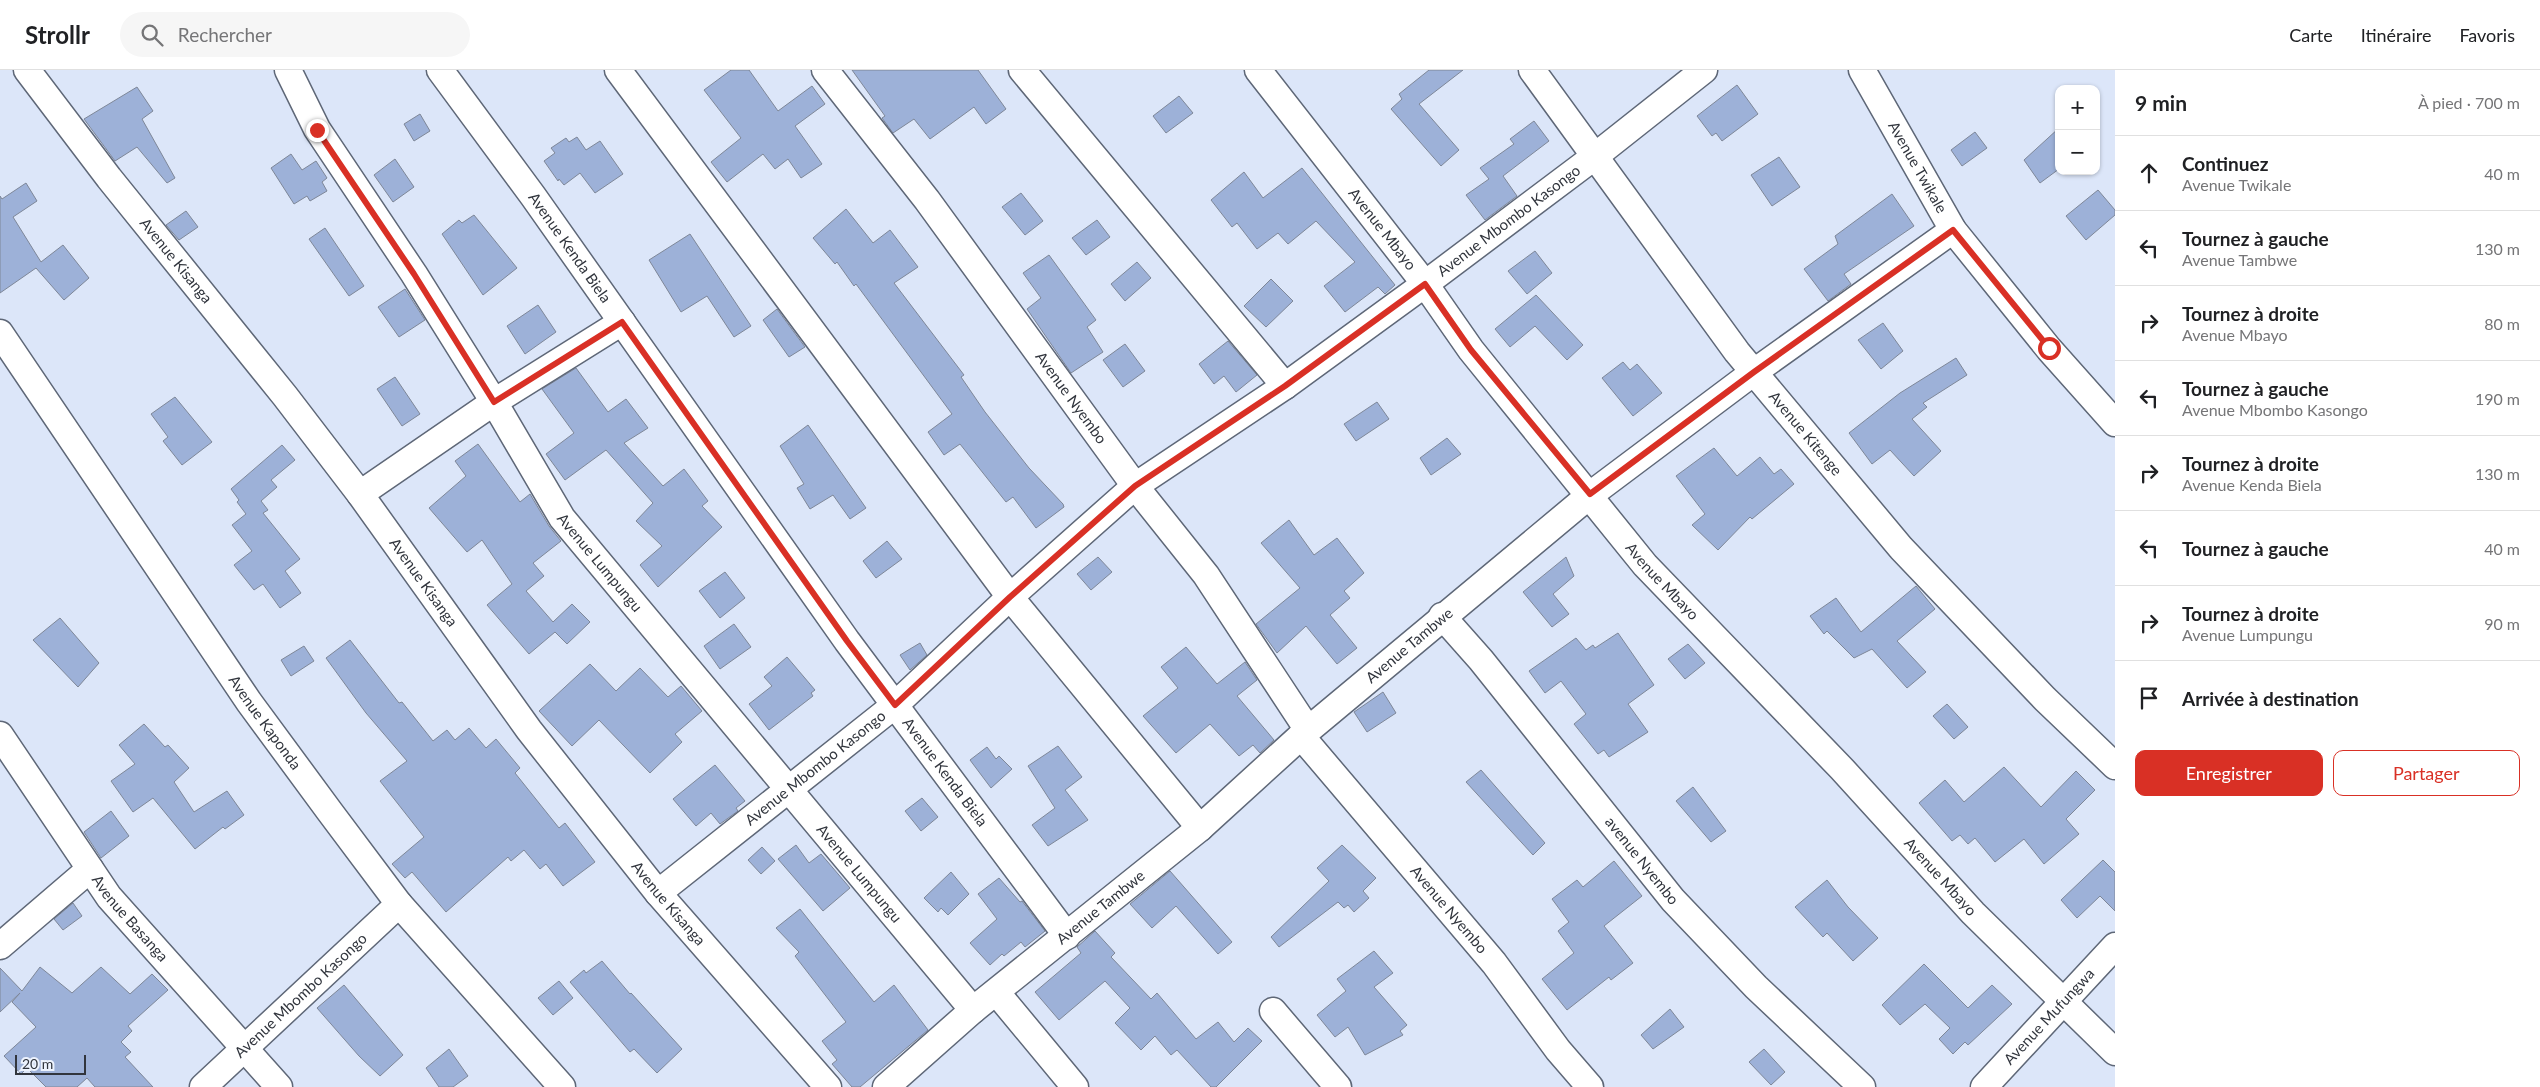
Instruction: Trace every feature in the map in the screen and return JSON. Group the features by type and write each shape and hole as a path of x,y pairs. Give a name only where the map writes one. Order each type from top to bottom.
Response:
{"street":[{"name":"Avenue Kisanga","path":"27,70 109,178 286,396 360,494 529,730 658,893 828,1087"},
{"name":"Avenue Lumpungu","path":"288,70 317,130 414,274 494,402 562,518 973,1010"},
{"name":"Avenue Kenda Biela","path":"440,70 622,322 847,641 1067,936"},
{"path":"618,70 1010,597 1200,828"},
{"name":"Avenue Nyembo","path":"825,70 927,200 1135,486 1206,575 1305,733 1494,963 1558,1050 1590,1087"},
{"path":"1022,70 1285,386"},
{"name":"Avenue Mbayo","path":"1258,70 1425,284 1471,350 1590,494 1645,565 1842,769 1973,913 2115,1052"},
{"name":"Avenue Kitenge","path":"1532,70 1594,158 1737,352 1902,548 2045,699 2115,766"},
{"name":"Avenue Mbombo Kasongo","path":"658,893 895,705 1010,597 1135,486 1285,386 1425,284 1594,158 1704,70"},
{"name":"Avenue Twikale","path":"1862,70 1953,230 2049,348 2112,415"},
{"name":"Avenue Tambwe","path":"886,1087 973,1010 997,993 1200,828 1305,733 1442,616 1590,494 1754,372 1953,230"},
{"path":"360,494 494,402 622,322"},
{"name":"Avenue Kaponda","path":"0,333 249,702 399,904 562,1087"},
{"name":"avenue Nyembo","path":"1442,616 1481,660 1673,900 1756,987 1862,1087"},
{"name":"Avenue Basanga","path":"0,735 109,897 280,1087"},
{"path":"0,946 90,869"},
{"name":"Avenue Mbombo Kasongo","path":"203,1087 399,904"},
{"name":"Avenue Mufungwa","path":"1984,1087 2115,946"},
{"path":"997,993 1075,1087"},
{"path":"1273,1011 1338,1087"}],"building":[{"path":"731,70 749,70 778,111 812,86 825,104 795,126 822,164 801,178 788,159 775,169 763,154 727,182 711,162 741,138 704,90"},
{"path":"852,70 978,70 1006,109 986,124 974,107 930,139 914,119 893,133 882,118 885,116"},
{"path":"1429,70 1463,70 1419,104 1459,150 1441,166 1391,109 1402,99 1399,94"},
{"path":"1737,85 1758,114 1722,141 1716,133 1712,136 1697,116"},
{"path":"137,87 153,111 142,119 175,178 167,183 137,147 115,161 84,119"},
{"path":"1179,96 1193,113 1166,133 1153,116"},
{"path":"420,114 430,131 414,141 404,124"},
{"path":"1534,121 1549,141 1503,176 1517,196 1485,220 1466,195 1489,179 1480,168 1514,144 1510,139"},
{"path":"1975,132 1987,148 1962,166 1951,150"},
{"path":"2055,132 2055,172 2040,183 2024,160"},
{"path":"577,137 586,150 600,141 623,174 595,193 580,173 564,185 559,179 558,181 544,161 555,153 551,148 566,138 569,142"},
{"path":"291,154 302,170 316,161 327,178 322,182 327,191 310,201 307,196 294,204 271,168"},
{"path":"1779,157 1800,187 1772,206 1751,175"},
{"path":"395,159 414,187 393,202 374,175"},
{"path":"1302,168 1395,285 1385,294 1378,287 1345,312 1324,286 1355,262 1316,221 1288,244 1278,233 1257,249 1237,223 1232,227 1211,200 1244,172 1263,198"},
{"path":"26,183 37,201 13,217 41,262 63,245 89,278 64,300 36,268 0,293 0,196 2,199"},
{"path":"2098,190 2115,210 2115,215 2086,240 2066,216"},
{"path":"1021,193 1043,221 1025,235 1002,207"},
{"path":"1892,194 1914,226 1844,274 1851,284 1828,301 1804,269 1838,244 1835,236"},
{"path":"846,209 873,243 890,230 918,267 894,283 964,375 961,377 985,412 1029,468 1063,504 1064,507 1036,528 1013,497 1006,502 960,444 944,455 928,432 952,414 856,284 854,286 837,262 835,264 813,238"},
{"path":"186,211 198,227 179,240 166,225"},
{"path":"474,215 517,268 483,295 442,234 459,220 462,223"},
{"path":"1097,220 1110,237 1086,255 1072,238"},
{"path":"325,228 364,286 349,296 309,239"},
{"path":"690,234 751,326 734,337 707,296 681,312 649,260"},
{"path":"1535,251 1552,273 1527,294 1508,271"},
{"path":"1049,255 1096,320 1087,327 1103,352 1071,373 1027,309 1041,298 1023,273"},
{"path":"1137,262 1151,278 1125,301 1111,284"},
{"path":"1271,279 1293,301 1266,327 1244,306"},
{"path":"405,289 425,320 399,337 378,307"},
{"path":"1536,295 1583,345 1567,360 1535,326 1510,347 1495,329"},
{"path":"538,305 556,332 525,354 507,326"},
{"path":"777,309 805,347 789,357 763,320"},
{"path":"1883,323 1903,351 1881,369 1858,340"},
{"path":"1228,341 1257,375 1236,392 1224,376 1214,384 1199,364"},
{"path":"1125,344 1145,371 1123,387 1103,360"},
{"path":"1956,358 1967,375 1923,403 1927,407 1912,419 1941,451 1914,476 1890,450 1872,464 1849,433 1900,393"},
{"path":"1623,362 1630,370 1637,364 1662,393 1633,416 1602,378"},
{"path":"576,368 608,412 626,399 648,428 624,443 663,486 684,469 708,501 702,506 722,527 658,587 640,565 662,546 636,521 653,503 606,450 565,480 546,454 574,433 542,389"},
{"path":"395,377 420,414 402,426 377,389"},
{"path":"175,397 212,442 182,465 163,441 168,437 151,414"},
{"path":"1377,402 1389,419 1356,441 1344,424"},
{"path":"808,425 866,508 850,519 833,495 810,509 797,488 804,484 780,446"},
{"path":"1447,438 1461,454 1431,475 1420,458"},
{"path":"478,444 520,502 530,494 549,526 561,541 533,563 544,576 526,591 553,622 572,604 590,622 567,644 555,632 529,654 487,605 512,584 482,540 467,552 429,508 466,476 455,461"},
{"path":"282,445 295,460 271,480 277,487 261,501 268,510 263,513 300,559 285,571 301,593 280,608 263,584 254,590 234,565 252,551 232,525 246,514 237,502 239,500 231,489"},
{"path":"1714,448 1737,476 1760,457 1774,474 1781,469 1794,484 1752,519 1750,517 1718,550 1692,525 1705,514 1676,476"},
{"path":"1289,520 1314,555 1337,538 1364,573 1344,591 1350,598 1330,615 1357,648 1337,664 1306,626 1277,653 1256,624 1300,588 1261,543"},
{"path":"887,541 902,559 876,578 863,561"},
{"path":"1098,557 1112,572 1091,590 1077,574"},
{"path":"1566,557 1574,576 1553,594 1569,614 1552,627 1523,592"},
{"path":"725,572 745,598 720,618 699,591"},
{"path":"1916,586 1935,609 1897,641 1926,672 1907,688 1872,649 1854,658 1827,631 1824,634 1810,616 1836,598 1861,632"},
{"path":"60,618 99,663 78,687 33,640"},
{"path":"734,624 751,647 720,669 704,646"},
{"path":"1618,633 1654,685 1628,704 1648,732 1609,757 1604,750 1598,754 1574,724 1586,714 1561,681 1545,693 1529,671 1576,638 1586,650 1593,645 1595,648"},
{"path":"350,640 399,703 402,702 433,741 447,730 455,740 469,728 486,748 496,739 520,768 515,773 559,828 565,823 595,862 563,886 546,864 540,869 524,850 511,861 508,857 446,912 412,872 405,878 392,864 424,837 380,781 407,761 366,713 326,658"},
{"path":"920,643 927,655 910,670 900,655"},
{"path":"1688,644 1705,663 1685,679 1668,659"},
{"path":"304,646 314,661 291,676 281,660"},
{"path":"1186,647 1217,684 1245,662 1257,680 1237,696 1274,740 1260,753 1253,745 1239,756 1210,724 1176,753 1143,716 1178,688 1161,667"},
{"path":"787,657 815,690 811,693 813,696 769,730 749,704 772,686 764,677"},
{"path":"590,664 616,691 640,668 668,697 681,686 702,711 675,734 682,742 650,773 599,720 572,746 539,711"},
{"path":"1383,692 1396,713 1367,732 1354,712"},
{"path":"1947,704 1968,727 1954,739 1933,716"},
{"path":"144,724 165,747 168,745 189,768 174,782 194,812 227,791 244,815 225,829 223,827 195,849 153,798 133,812 111,781 135,764 119,745"},
{"path":"1058,746 1082,777 1065,790 1088,820 1048,846 1032,825 1055,808 1028,766"},
{"path":"987,747 996,759 999,756 1012,769 991,788 970,760"},
{"path":"715,765 745,801 736,808 738,811 720,824 711,813 696,826 673,799"},
{"path":"2004,767 2041,807 2076,771 2095,790 2066,819 2079,834 2044,864 2024,839 1995,862 1975,838 1968,844 1960,835 1952,841 1919,803 1945,780 1964,802"},
{"path":"1481,770 1545,843 1533,855 1466,782"},
{"path":"1693,787 1726,831 1711,842 1676,801"},
{"path":"922,798 938,817 921,831 905,811"},
{"path":"111,811 129,836 101,858 84,832"},
{"path":"796,845 809,863 821,854 850,888 823,911 778,859"},
{"path":"1342,845 1376,878 1363,891 1369,898 1354,912 1348,905 1344,908 1338,902 1279,947 1271,937 1329,881 1317,868"},
{"path":"762,847 775,861 761,874 748,860"},
{"path":"2103,860 2115,872 2115,911 2100,896 2077,918 2061,900"},
{"path":"1614,861 1642,896 1604,926 1633,963 1611,980 1609,977 1567,1010 1542,979 1574,953 1558,931 1569,922 1552,899 1577,880 1583,887"},
{"path":"1170,871 1232,942 1218,954 1176,906 1152,928 1130,904"},
{"path":"951,872 969,894 948,915 941,908 938,912 924,898"},
{"path":"999,878 1020,902 1022,901 1045,931 1025,947 1021,942 1004,956 1002,954 990,965 970,943 997,919 978,894"},
{"path":"1827,880 1848,907 1878,938 1853,961 1827,933 1823,937 1795,907"},
{"path":"73,903 82,916 63,930 54,919"},
{"path":"800,909 874,1002 894,985 928,1030 860,1087 852,1087 832,1064 837,1060 822,1041 846,1022 795,956 799,952 776,928"},
{"path":"1095,931 1115,953 1111,957 1151,999 1157,993 1196,1039 1218,1022 1234,1042 1248,1028 1262,1041 1216,1087 1211,1087 1177,1050 1171,1055 1155,1036 1141,1050 1115,1023 1130,1008 1105,981 1059,1020 1035,992 1081,953 1077,947"},
{"path":"1374,951 1393,973 1374,987 1407,1025 1400,1031 1403,1035 1365,1055 1348,1027 1335,1037 1317,1015 1346,991 1337,979"},
{"path":"602,961 682,1049 657,1073 634,1049 630,1052 570,982 584,970 586,973"},
{"path":"1924,964 1968,1008 1992,985 2012,1004 1968,1045 1965,1042 1953,1054 1939,1039 1950,1028 1925,1004 1900,1025 1882,1005"},
{"path":"40,967 72,993 101,967 130,994 152,974 168,990 128,1026 132,1031 121,1042 131,1052 125,1057 153,1087 95,1087 87,1078 77,1087 46,1087 27,1068 21,1074 4,1056 36,1027 12,1002 20,993 0,1012 0,968 22,991"},
{"path":"559,981 573,998 553,1015 538,998"},
{"path":"344,985 403,1055 380,1076 359,1056 317,1008"},
{"path":"1670,1009 1684,1027 1653,1049 1641,1035"},
{"path":"449,1049 468,1076 453,1087 439,1087 426,1068"},
{"path":"1764,1049 1785,1072 1771,1085 1749,1062"}],"route":[{"path":"317,130 414,274 494,402 622,322 847,641 895,705 1010,597 1135,486 1285,386 1425,284 1471,350 1590,494 1754,372 1953,230 2049,348"}]}
